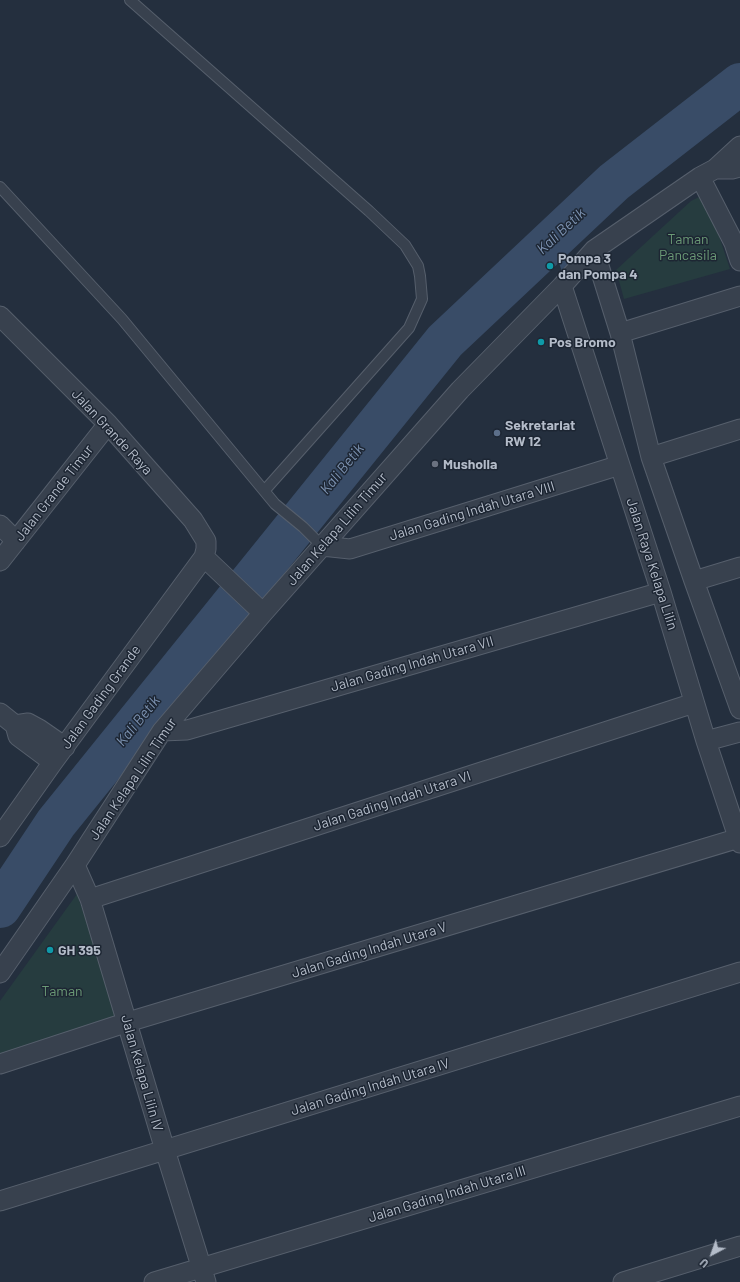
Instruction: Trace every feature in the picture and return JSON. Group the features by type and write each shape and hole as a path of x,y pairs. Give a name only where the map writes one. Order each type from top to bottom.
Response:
{"street":[{"name":"Jalan Kelapa Lilin Timur","path":"0,973 75,865 162,731 263,606 317,551 460,390 564,283 588,256 708,173 740,146"},
{"path":"740,167 708,173 740,261"},
{"path":"588,256 620,333 651,457 740,709"},
{"name":"Jalan Raya Kelapa Lilin","path":"564,283 661,592 694,703 739,841"},
{"path":"620,333 740,296"},
{"name":"Jalan Grande Raya","path":"0,316 108,424 193,520 206,541 207,560"},
{"name":"Jalan Grande Timur","path":"0,561 108,424"},
{"path":"651,457 740,429"},
{"name":"Jalan Gading Indah Utara VIII","path":"317,551 350,549 620,465"},
{"path":"0,525 16,541"},
{"path":"207,560 263,606"},
{"name":"Jalan Gading Grande","path":"0,837 53,762 207,560"},
{"path":"694,581 740,567"},
{"name":"Jalan Gading Indah Utara VII","path":"162,731 187,730 661,592"},
{"name":"Jalan Gading Indah Utara VI","path":"90,900 694,703"},
{"path":"0,713 15,726 18,736 53,762"},
{"path":"15,726 28,724 39,729 65,747"},
{"path":"707,741 733,734"},
{"name":"Jalan Gading Indah Utara V","path":"0,1064 128,1022 739,841"},
{"name":"Jalan Kelapa Lilin IV","path":"75,865 90,900 204,1274"},
{"name":"Jalan Gading Indah Utara IV","path":"0,1202 740,972"},
{"name":"Jalan Gading Indah Utara III","path":"154,1282 204,1274 740,1106"},
{"path":"623,1282 740,1246"}],"lane":[{"path":"130,0 379,220 405,245 418,266 422,299 409,328 265,490"},
{"path":"0,187 122,319 279,508 303,527 317,551"}],"green space":[{"name":"Taman Pancasila","path":"705,194 730,269 624,299 616,270 691,201"},
{"name":"Taman","path":"77,894 121,1023 0,1057 0,1001"}],"waterway":[{"name":"Kali Betik","path":"0,907 56,823 445,341 614,182 740,84"},
{"path":"554,238 568,278"}],"place":[{"name":"Pompa 3 dan Pompa 4","path":"550,266"},
{"name":"Pos Bromo","path":"541,342"},
{"name":"Sekretariat RW 12","path":"497,433"},
{"name":"Musholla","path":"435,464"},
{"name":"GH 395","path":"50,950"}]}
